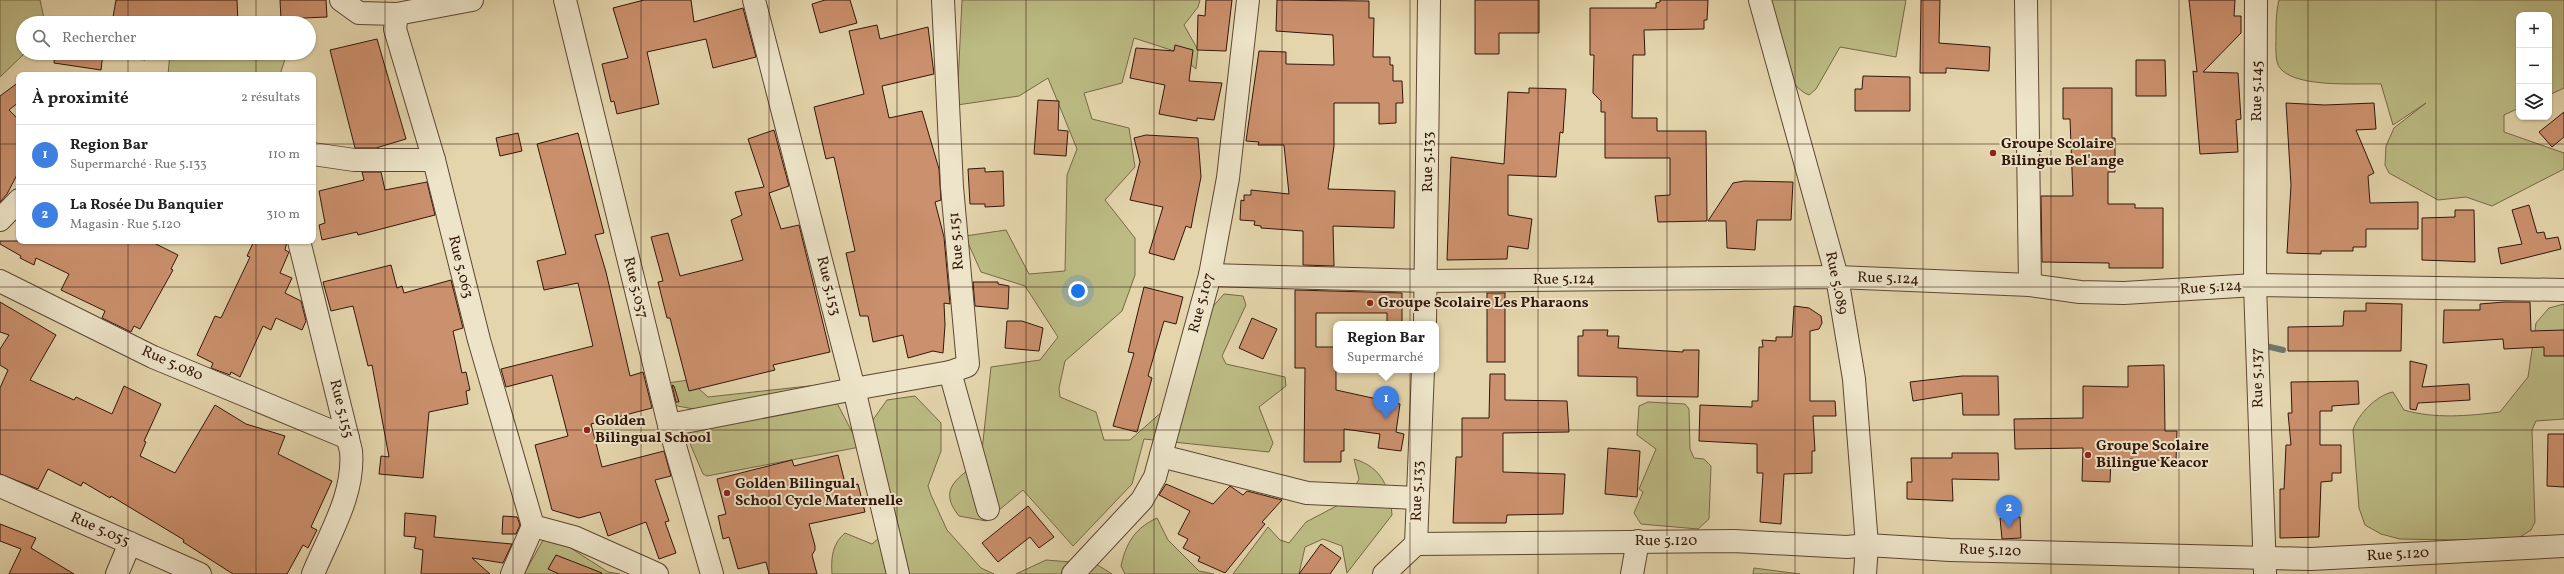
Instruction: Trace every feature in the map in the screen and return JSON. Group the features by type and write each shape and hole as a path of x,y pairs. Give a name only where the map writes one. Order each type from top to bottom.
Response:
{"street":[{"path":"341,0 359,13 397,14 472,0"},
{"name":"Rue 5.057","path":"565,0 669,425 712,574"},
{"name":"Rue 5.153","path":"754,0 854,390 898,574"},
{"name":"Rue 5.151","path":"854,390 950,372 967,366 968,364 952,187 944,0"},
{"name":"Rue 5.107","path":"1073,574 1142,500 1155,477 1210,276 1228,178 1248,0"},
{"name":"Rue 5.133","path":"1425,321 1428,281 1428,0"},
{"name":"Rue 5.089","path":"1760,0 1837,277 1854,379 1867,545 1865,574"},
{"path":"2026,0 2030,285"},
{"name":"Rue 5.145","path":"2256,0 2256,182"},
{"name":"Rue 5.063","path":"397,14 395,29 434,160 479,340 533,526"},
{"path":"316,154 354,160 434,160"},
{"name":"Rue 5.137","path":"2256,182 2255,285 2265,566"},
{"path":"0,220 16,203"},
{"name":"Rue 5.155","path":"300,244 348,438 352,467 350,487 313,574"},
{"name":"Rue 5.124","path":"1210,276 1428,281 1837,277 2030,285 2080,292 2124,293 2255,285 2564,290"},
{"name":"Rue 5.080","path":"0,281 153,357 348,438"},
{"path":"950,372 988,509"},
{"name":"Rue 5.133","path":"1416,544 1423,373"},
{"path":"669,425 854,390"},
{"path":"1161,456 1306,493 1417,498"},
{"name":"Rue 5.055","path":"0,486 200,574"},
{"path":"512,574 533,526 574,536 657,574"},
{"path":"1632,574 1638,541"},
{"name":"Rue 5.120","path":"1416,544 1734,541 1846,547 1867,545 2265,566 2311,559 2564,546"},
{"path":"117,574 130,543"},
{"path":"1384,574 1416,544"}],"shaded area":[{"path":"0,0 40,0 43,16 16,16 16,60 18,60 0,77"},
{"path":"962,0 1200,0 1198,7 1184,25 1198,50 1196,69 1174,51 1134,38 1122,83 1084,93 1092,119 1129,128 1135,167 1105,200 1135,238 1135,275 1122,311 1065,361 1059,388 1060,397 1096,412 1104,440 1130,440 1164,410 1193,329 1224,294 1243,296 1246,305 1222,356 1226,364 1285,377 1286,386 1259,407 1273,443 1269,452 1144,439 1132,484 1073,546 1023,490 986,521 959,516 952,506 950,498 950,490 954,484 965,472 981,460 991,367 1040,360 1058,337 1025,286 981,272 965,236 1006,230 1029,274 1065,271 1067,175 1077,149 1048,78 1019,96 957,105"},
{"path":"1761,0 1906,0 1896,57 1840,47 1816,89 1809,95 1799,89 1784,67 1772,39"},
{"path":"2279,0 2564,0 2564,88 2552,94 2552,12 2516,12 2516,109 2504,115 2504,132 2564,153 2564,169 2492,206 2466,197 2438,200 2389,173 2385,165 2386,146 2394,128 2426,103 2393,125 2381,84 2325,83 2296,78 2285,73 2278,65 2276,55 2277,9"},
{"path":"169,60 285,60 281,72 168,72"},
{"path":"2564,304 2564,419 2536,421 2532,430 2535,522 2531,530 2514,541 2400,539 2381,534 2365,525 2359,508 2353,430 2359,418 2369,406 2381,397 2393,392 2404,410 2416,413 2452,416 2500,412 2528,377 2536,323 2549,308"},
{"path":"689,380 708,397 827,384 860,447 707,476 703,474 685,432 699,410 672,405 667,383"},
{"path":"915,396 941,423 941,451 928,486 931,495 947,530 981,568 994,574 832,574 833,552 837,542 845,533 872,544 879,538 865,431 887,400"},
{"path":"1648,402 1685,404 1689,409 1690,449 1694,458 1704,459 1711,466 1709,519 1698,529 1641,524 1634,513 1643,492 1639,489 1656,449 1637,435 1639,406"},
{"path":"1354,459 1371,467 1383,480 1389,496 1392,515 1347,573 1342,546 1323,539 1305,547 1299,574 1233,574 1268,527 1280,540 1289,543 1306,522 1348,500 1359,479"},
{"path":"1157,518 1168,540 1199,571 1214,574 1125,574 1121,566 1129,543 1143,526"},
{"path":"552,536 608,572 620,574 524,574 543,540"},
{"path":"1046,560 1096,564 1112,574 1016,574"},
{"path":"1754,568 1800,574 1753,574"}],"building":[{"path":"116,0 237,0 238,16 113,16"},
{"path":"280,0 326,0 327,17 281,16"},
{"path":"644,0 691,0 694,22 743,8 756,57 713,68 706,39 647,52 659,104 617,114 614,101 611,102 602,64 628,58 613,8"},
{"path":"825,0 850,0 857,23 820,33 812,4"},
{"path":"1206,0 1232,0 1226,51 1197,50 1198,15 1205,16"},
{"path":"1277,0 1369,1 1369,18 1374,18 1373,57 1390,57 1390,65 1393,65 1393,81 1402,81 1403,103 1396,103 1396,123 1379,124 1379,103 1334,103 1334,146 1328,189 1395,191 1394,228 1333,226 1334,266 1303,265 1303,231 1261,228 1261,226 1254,225 1255,221 1240,220 1241,200 1244,201 1244,195 1251,195 1251,190 1289,194 1284,145 1258,145 1259,142 1246,141 1259,51 1286,52 1286,64 1334,65 1333,35 1276,31"},
{"path":"1475,0 1539,0 1539,33 1499,33 1499,54 1475,54"},
{"path":"1660,0 1708,0 1707,20 1704,20 1704,29 1644,30 1645,55 1633,55 1632,118 1657,118 1657,131 1706,131 1707,221 1658,222 1655,196 1670,195 1670,158 1605,158 1605,112 1601,112 1601,101 1593,93 1594,55 1590,55 1590,8 1656,8 1656,3 1660,2"},
{"path":"1921,0 1940,0 1939,43 1990,47 1989,71 1946,68 1946,73 1920,73"},
{"path":"2189,0 2235,0 2234,16 2241,16 2241,33 2203,72 2238,73 2241,119 2236,120 2238,152 2200,154 2193,71 2197,72"},
{"path":"877,25 880,39 928,27 934,74 882,86 889,118 922,111 939,169 941,200 935,202 944,237 950,304 944,303 945,325 943,353 933,351 908,358 903,335 873,342 868,316 860,316 846,253 855,251 834,157 826,159 814,107 864,94 849,31"},
{"path":"377,39 406,139 376,148 355,148 330,50"},
{"path":"1175,45 1193,50 1189,81 1222,83 1214,120 1197,118 1197,121 1159,114 1165,85 1130,78 1136,48 1174,51"},
{"path":"54,60 102,60 101,70 54,63"},
{"path":"2136,60 2165,60 2166,96 2136,96"},
{"path":"1863,76 1910,77 1910,111 1855,111 1855,89 1862,89"},
{"path":"16,84 16,104 9,110 16,117 16,177 7,194 0,202 0,96"},
{"path":"1529,88 1566,89 1563,133 1560,132 1556,177 1508,175 1508,215 1532,219 1528,249 1508,246 1507,259 1447,260 1451,157 1504,164 1508,92 1529,93"},
{"path":"2063,88 2112,88 2112,138 2115,138 2115,172 2108,172 2108,204 2135,204 2135,208 2163,208 2163,268 2109,268 2109,263 2042,262 2041,196 2073,196 2070,119 2063,119"},
{"path":"1038,100 1059,101 1058,130 1068,131 1066,156 1034,154"},
{"path":"2286,103 2325,105 2374,103 2376,129 2356,130 2374,173 2368,176 2370,203 2418,202 2418,229 2366,229 2366,247 2353,247 2353,251 2321,251 2321,254 2287,253 2291,185"},
{"path":"2564,112 2564,137 2552,147 2539,132"},
{"path":"774,130 789,186 769,193 781,229 799,225 830,352 773,365 775,370 689,391 670,318 667,318 658,282 663,281 651,237 668,233 680,276 743,260 731,220 742,215 735,192 764,187 748,139"},
{"path":"518,133 522,151 500,156 496,138"},
{"path":"578,133 604,233 595,235 606,272 630,376 643,372 652,408 591,424 602,467 664,451 671,476 655,480 669,521 665,522 676,553 659,559 646,522 608,536 600,512 579,518 552,510 535,445 568,436 552,375 506,387 501,369 593,346 578,283 544,290 537,261 566,254 537,144"},
{"path":"1146,135 1198,138 1201,177 1191,228 1186,226 1174,260 1149,253 1163,207 1130,200 1140,162 1134,138"},
{"path":"985,168 985,172 1003,171 1004,206 985,207 985,204 970,204 968,169"},
{"path":"362,172 381,172 385,190 427,182 435,215 358,235 357,232 322,240 319,225 325,223 319,191 364,180"},
{"path":"1744,181 1793,182 1791,220 1757,220 1755,250 1727,248 1726,221 1708,221 1733,183"},
{"path":"2529,205 2537,233 2544,232 2546,239 2558,237 2561,249 2501,264 2498,248 2522,244 2512,210"},
{"path":"2455,210 2474,210 2475,262 2422,260 2422,218 2455,217"},
{"path":"0,241 16,241 16,244 156,244 178,255 171,269 173,270 140,329 134,326 131,332 102,318 105,311 61,290 69,274 36,258 34,265 20,258 21,256 0,244"},
{"path":"253,244 286,244 285,250 289,252 280,273 292,278 285,293 301,301 306,321 302,330 276,318 271,330 263,326 240,377 231,372 230,375 211,368 213,363 197,355 215,316 221,318 250,257 247,256"},
{"path":"391,265 397,288 402,286 404,293 451,280 463,328 453,331 462,373 466,372 470,390 466,391 468,404 429,412 423,478 379,474 381,456 389,457 372,365 368,366 353,306 331,311 323,282"},
{"path":"973,282 998,282 998,284 1009,286 1008,309 975,306"},
{"path":"1144,287 1183,297 1176,324 1164,321 1148,376 1152,378 1137,432 1113,426 1134,353 1128,352"},
{"path":"1295,290 1402,293 1402,321 1387,321 1387,313 1316,313 1316,347 1333,347 1333,373 1336,373 1336,390 1400,404 1396,432 1404,434 1401,451 1378,448 1380,434 1344,429 1344,451 1341,451 1341,462 1304,462 1305,368 1295,368"},
{"path":"1487,293 1505,293 1505,362 1487,362"},
{"path":"0,302 56,335 30,380 74,400 76,397 112,414 124,386 161,404 144,441 146,442 140,456 175,473 215,405 246,424 285,436 278,454 332,481 311,527 317,530 308,548 303,545 287,574 233,574 183,542 184,540 111,496 110,498 83,482 81,486 48,469 38,489 0,474 0,388 8,370 0,365 0,349 9,335 0,332"},
{"path":"2530,302 2531,331 2564,330 2564,356 2544,356 2544,347 2504,349 2503,339 2443,343 2444,310 2480,310 2480,304"},
{"path":"2366,303 2402,304 2401,351 2288,351 2288,327 2343,326 2344,311 2366,311"},
{"path":"1794,306 1809,308 1821,316 1822,323 1819,329 1810,331 1810,401 1835,401 1836,416 1813,416 1815,451 1812,451 1812,473 1784,474 1781,524 1760,522 1763,473 1757,473 1757,444 1699,441 1700,405 1752,407 1752,401 1758,401 1759,347 1763,347 1762,340 1776,341 1776,337 1792,337"},
{"path":"1252,318 1277,329 1263,359 1239,348"},
{"path":"1007,321 1022,321 1043,328 1039,351 1005,348"},
{"path":"1583,330 1608,330 1607,336 1619,336 1618,348 1683,352 1683,350 1699,350 1698,397 1637,396 1637,377 1578,376 1578,336 1583,336"},
{"path":"2410,361 2427,365 2422,387 2469,384 2470,400 2418,403 2416,410 2410,409"},
{"path":"2164,365 2165,431 2177,431 2176,461 2111,458 2110,482 2082,481 2083,448 2015,449 2014,419 2083,418 2083,386 2128,387 2128,366"},
{"path":"1490,374 1505,374 1505,400 1567,401 1569,432 1503,433 1503,472 1565,474 1563,514 1507,515 1506,523 1453,523 1456,457 1462,457 1462,418 1489,418"},
{"path":"1962,376 1998,376 1999,415 1963,415 1962,393 1913,401 1910,382"},
{"path":"2358,381 2359,404 2332,406 2332,411 2320,411 2320,445 2341,445 2341,473 2332,473 2332,481 2321,482 2319,537 2280,538 2280,489 2284,489 2286,445 2291,445 2288,413 2292,413 2291,382"},
{"path":"672,385 674,386 679,402 676,402"},
{"path":"2548,434 2564,434 2564,487 2547,486"},
{"path":"1608,448 1640,451 1637,497 1605,494"},
{"path":"1952,453 1998,453 1999,480 1952,479 1953,501 1907,499 1907,482 1912,482 1911,458 1952,458"},
{"path":"838,455 846,487 858,484 865,512 809,524 815,546 815,550 812,555 817,574 769,574 766,562 738,569 729,537 723,539 718,516 726,514 717,479 792,460 794,466"},
{"path":"1166,484 1213,504 1230,486 1243,495 1247,491 1282,500 1262,522 1265,524 1225,573 1198,561 1200,557 1183,548 1188,539 1178,534 1190,511 1159,495"},
{"path":"1028,506 1054,537 1039,548 1030,537 998,562 982,543"},
{"path":"405,513 436,516 434,537 512,544 503,563 472,558 490,574 421,574 423,550 414,548 416,537 404,536"},
{"path":"503,516 517,517 520,525 516,534 502,534"},
{"path":"2020,517 2021,538 2002,539 2000,518"},
{"path":"0,524 36,538 31,548 74,574 9,574 21,549 0,541"},
{"path":"1321,544 1341,558 1330,574 1299,574"},
{"path":"556,555 602,573 559,574 548,569"}],"waterway":[{"path":"2261,345 2283,350"}],"place":[{"name":"Groupe Scolaire Bilingue Bel'ange","path":"1993,153"},
{"name":"Groupe Scolaire Les Pharaons","path":"1370,303"},
{"name":"Region Bar","path":"1386,419"},
{"name":"Golden Bilingual School","path":"587,430"},
{"name":"Groupe Scolaire Bilingue Keacor","path":"2088,455"},
{"name":"Golden Bilingual School Cycle Maternelle","path":"727,493"},
{"name":"La Rosée Du Banquier","path":"2009,528"}]}
